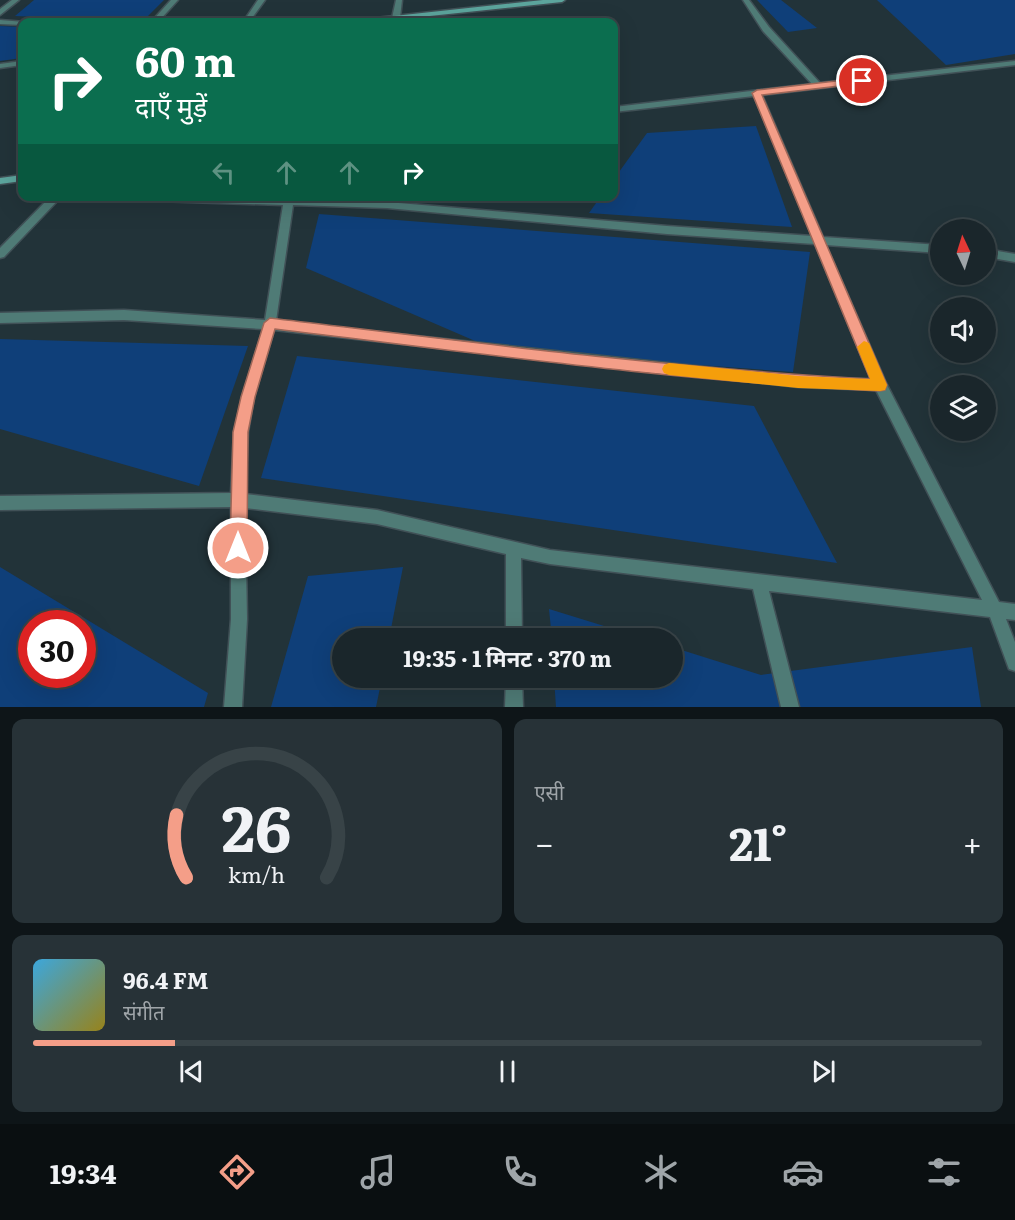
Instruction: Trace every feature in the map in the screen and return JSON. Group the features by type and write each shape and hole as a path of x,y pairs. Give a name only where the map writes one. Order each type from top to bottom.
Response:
{"main road":[{"path":"396,18 562,0"},
{"path":"0,181 18,179"}],"street":[{"path":"0,13 16,0"},
{"path":"158,18 175,0"},
{"path":"249,18 262,0"},
{"path":"396,18 399,0"},
{"path":"746,0 762,24 818,86"},
{"path":"0,22 18,23"},
{"path":"618,110 1015,63"},
{"path":"0,66 18,64"},
{"path":"757,93 880,385 995,610 1015,663"},
{"path":"0,254 52,201"},
{"path":"233,707 239,619 238,500 241,432 248,397 270,323 289,201 455,210 533,219 930,248"},
{"path":"996,256 1013,260"},
{"path":"0,318 124,315 270,323 555,357 798,382 880,385"},
{"path":"0,503 238,500 377,517 550,557 1015,612"},
{"path":"513,549 514,628"},
{"path":"759,582 790,707"},
{"path":"514,688 514,707"}],"building":[{"path":"34,0 164,0 146,18 15,16"},
{"path":"757,0 781,0 817,28 788,32"},
{"path":"877,0 1015,0 1015,54 946,65"},
{"path":"0,26 18,27 18,59 0,61"},
{"path":"756,126 792,227 589,213 597,201 618,201 618,173 647,133"},
{"path":"319,214 810,252 793,372 496,350 306,268"},
{"path":"0,339 248,346 199,486 0,429"},
{"path":"297,356 754,406 837,563 261,478"},
{"path":"0,567 71,610 18,610 18,688 96,688 96,625 208,693 204,707 0,707"},
{"path":"403,567 391,628 332,628 332,688 380,688 376,707 271,707 308,576"},
{"path":"549,609 611,628 551,628"},
{"path":"972,647 981,707 556,707 555,688 683,688 683,650 761,675"}],"slow traffic":[{"path":"669,369 798,382 880,385 864,347"}],"route":[{"path":"238,548 241,432 248,397 270,323 555,357 776,380 880,385 757,93 862,81"}]}
